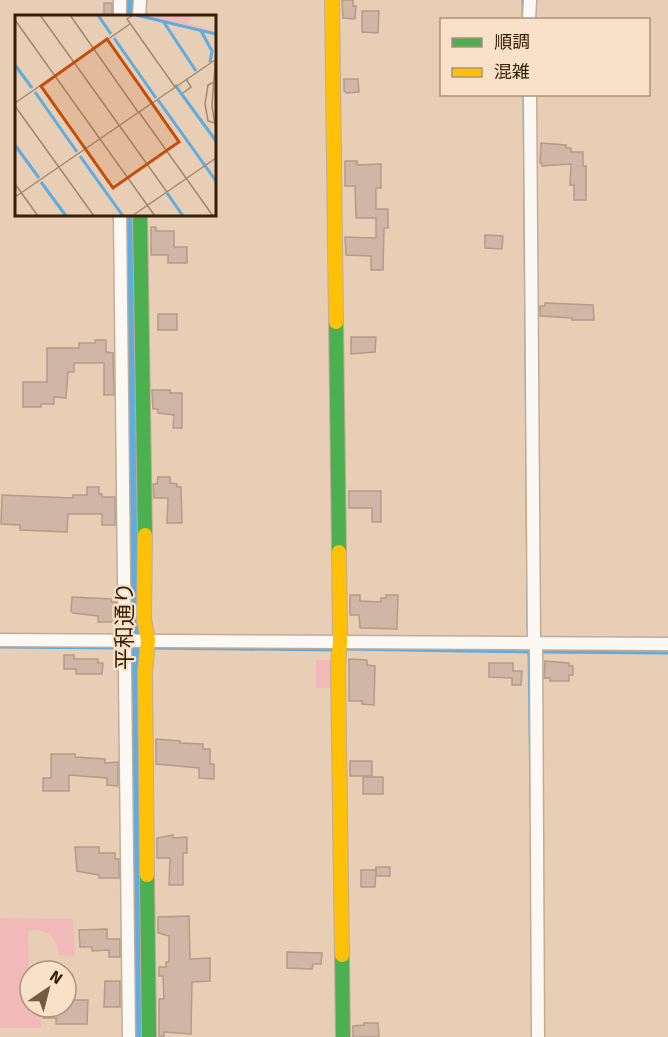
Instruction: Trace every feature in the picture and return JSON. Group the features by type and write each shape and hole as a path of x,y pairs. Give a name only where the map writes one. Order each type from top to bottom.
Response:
{"street":[{"path":"139,15 140,0"},
{"path":"332,0 343,1037"},
{"path":"529,18 530,0"},
{"path":"530,96 538,1037"},
{"name":"平和通り","path":"120,216 129,1037"},
{"path":"140,216 145,525 144,618 147,644 144,699 149,1037"},
{"path":"0,640 339,647 668,644"}],"shaded area":[{"path":"316,660 331,660 331,688 316,688"},
{"path":"0,918 73,919 75,956 58,955 58,947 51,934 36,930 28,932 29,959 18,959 18,1019 41,1019 41,1028 0,1028"}],"building":[{"path":"342,0 353,0 353,6 356,6 355,19 343,18"},
{"path":"104,3 112,3 112,15 104,15"},
{"path":"362,11 379,11 378,33 362,32"},
{"path":"344,79 358,79 359,92 344,91"},
{"path":"541,143 566,145 566,148 571,148 571,152 583,152 583,166 586,166 586,200 574,200 574,185 570,185 571,164 542,166 540,163"},
{"path":"345,161 357,161 357,165 381,164 381,188 376,188 376,209 388,209 388,228 384,228 383,270 371,270 371,256 346,255 345,237 376,238 376,218 356,218 355,186 345,186"},
{"path":"151,227 156,227 156,231 174,231 174,247 187,247 187,263 168,263 168,255 151,255"},
{"path":"485,235 503,236 502,249 485,248"},
{"path":"545,303 593,305 594,320 540,316 540,306 545,306"},
{"path":"158,314 177,314 177,330 158,330"},
{"path":"351,337 376,337 375,352 351,354"},
{"path":"95,340 106,340 106,352 113,353 114,395 104,395 104,363 74,363 74,372 68,372 66,398 54,397 54,404 41,404 41,407 23,407 23,382 47,382 47,348 79,348 79,343 95,343"},
{"path":"152,390 182,393 182,428 173,428 174,415 158,413 158,409 153,409"},
{"path":"158,477 170,477 170,483 181,487 182,523 167,523 168,498 154,498 153,484 157,484"},
{"path":"87,487 99,487 99,494 102,494 102,497 115,497 115,525 102,525 102,514 68,514 67,532 20,530 20,525 1,524 2,495 73,498 73,495 87,495"},
{"path":"349,491 381,491 381,522 372,522 372,508 349,508"},
{"path":"350,595 360,595 360,601 381,602 381,598 386,598 386,595 398,595 397,629 360,628 359,615 350,615"},
{"path":"72,597 111,599 111,602 116,602 116,622 98,622 98,616 73,613 71,611"},
{"path":"64,655 74,655 74,659 98,659 98,663 103,663 102,674 76,674 76,669 64,669"},
{"path":"349,659 367,660 367,665 375,666 374,705 362,704 362,701 349,701"},
{"path":"545,661 569,663 569,666 573,666 573,675 569,675 569,681 550,681 550,678 544,678"},
{"path":"489,663 513,663 513,671 522,671 521,685 512,685 512,678 489,677"},
{"path":"156,739 203,744 203,749 210,749 210,764 214,764 214,779 199,778 199,768 156,764"},
{"path":"51,754 75,754 75,757 105,759 105,763 118,762 118,786 107,785 107,778 69,775 69,791 43,791 43,778 51,778"},
{"path":"350,761 372,761 372,776 350,776"},
{"path":"363,777 383,777 383,794 363,794"},
{"path":"173,835 173,838 187,837 187,853 183,853 183,885 169,885 170,858 157,858 157,838"},
{"path":"75,847 99,847 99,853 115,853 115,859 119,859 119,878 99,878 99,875 77,871"},
{"path":"376,867 390,867 390,876 376,876"},
{"path":"361,870 376,870 375,887 361,887"},
{"path":"189,916 190,959 210,958 210,981 192,982 191,1034 164,1032 164,1036 159,1036 159,999 164,999 163,976 159,976 159,967 166,967 166,962 169,962 169,936 158,933 158,917"},
{"path":"107,929 107,939 120,939 120,957 109,957 109,950 92,951 92,947 80,947 79,930"},
{"path":"287,952 322,953 321,964 313,964 312,969 287,968"},
{"path":"105,981 120,981 120,1007 104,1007"},
{"path":"78,1000 88,1000 87,1024 56,1024 56,1019 78,1019"},
{"path":"364,1023 378,1023 379,1037 353,1037 353,1026 364,1025"}],"waterway":[{"path":"129,0 130,15"},
{"path":"523,0 523,16"},
{"path":"524,96 528,629"},
{"path":"132,216 140,1037"},
{"path":"0,647 121,648"},
{"path":"128,648 142,648"},
{"path":"152,648 334,650"},
{"path":"344,649 532,652"},
{"path":"529,652 531,806"},
{"path":"539,652 668,653"}],"traffic: fast":[{"path":"140,216 145,535"},
{"path":"336,322 339,552"},
{"path":"147,875 149,1037"},
{"path":"342,955 343,1037"}],"traffic: slow":[{"path":"332,0 336,322"},
{"path":"145,535 144,619 148,640 145,672 147,875"},
{"path":"339,552 338,667 342,955"}]}
